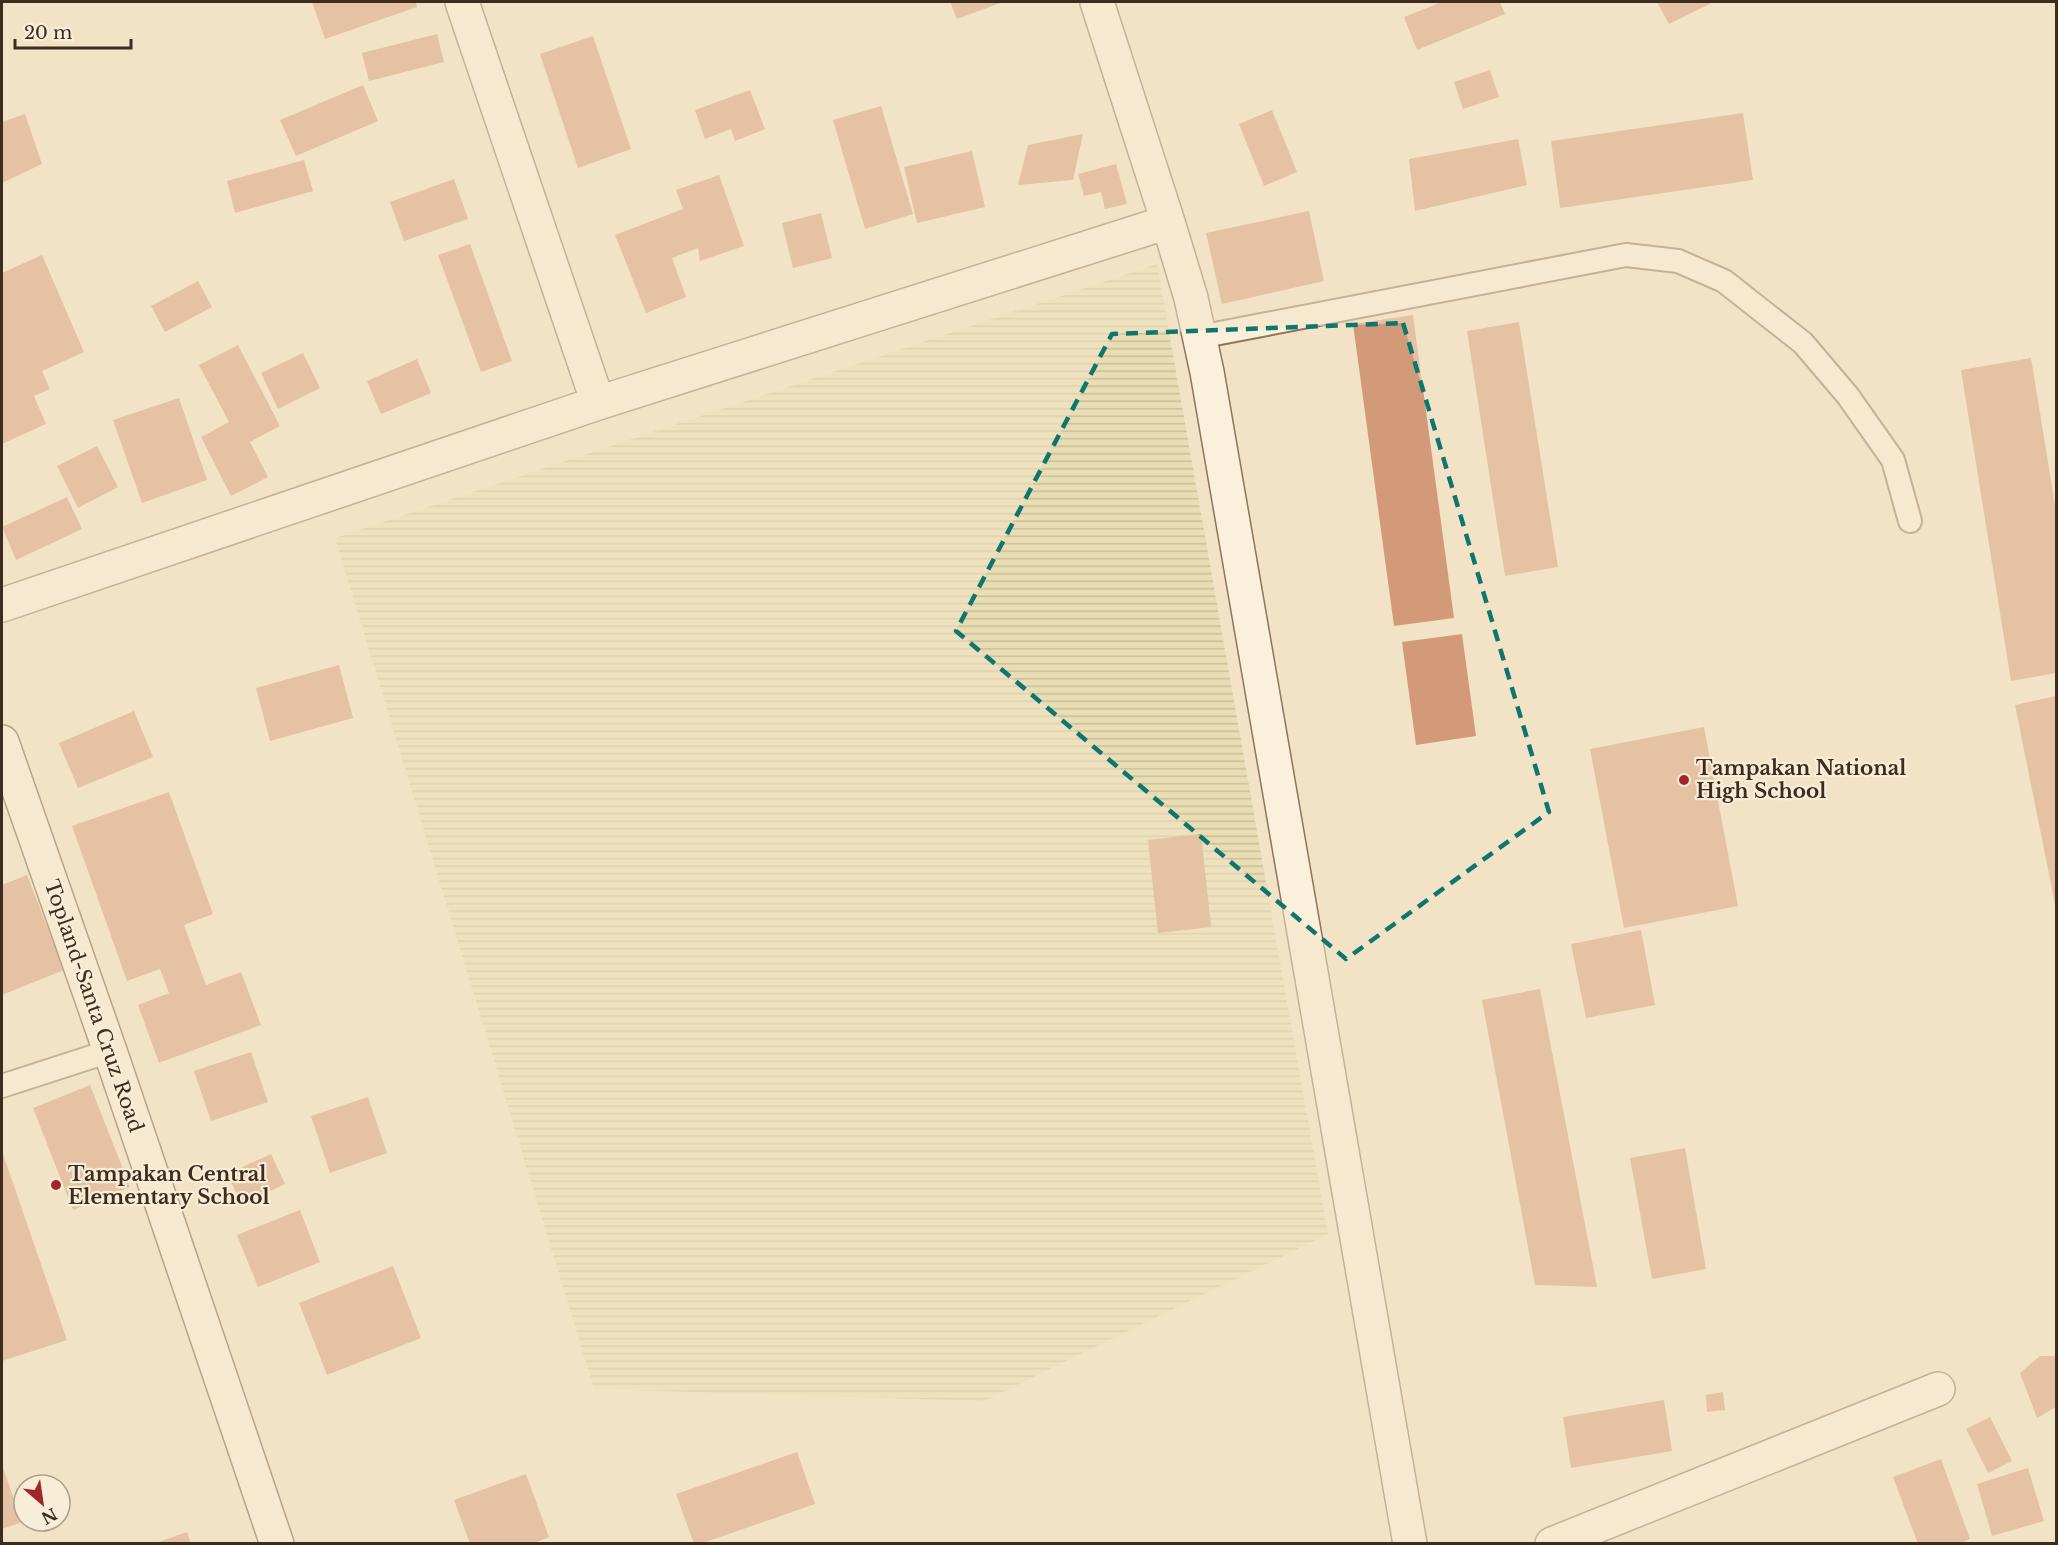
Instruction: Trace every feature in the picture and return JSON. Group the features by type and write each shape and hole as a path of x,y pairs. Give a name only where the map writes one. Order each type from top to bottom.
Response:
{"street":[{"path":"462,2 598,403"},
{"path":"1097,2 1168,222 1191,298 1199,337 1410,1544"},
{"path":"2,605 598,403 1168,222"},
{"name":"Topland-Santa Cruz Road","path":"2,742 110,1051 277,1544"},
{"path":"1552,1544 1938,1389"}],"lane":[{"path":"1199,337 1626,255 1678,261 1724,281 1803,343 1848,396 1893,460 1910,521"},
{"path":"2,1086 110,1051"}],"highlighted area":[{"path":"1403,323 1549,812 1346,959 956,631 1112,334"}],"shaded area":[{"path":"1157,264 1328,1234 984,1401 594,1389 335,538"}],"building":[{"path":"312,2 416,2 417,7 325,39"},
{"path":"950,2 1003,2 957,19"},
{"path":"1442,2 1500,2 1505,14 1417,50 1404,17"},
{"path":"1657,2 1714,2 1669,24"},
{"path":"437,34 444,62 369,81 362,53"},
{"path":"593,36 631,149 578,168 540,54"},
{"path":"1490,70 1499,97 1463,109 1454,82"},
{"path":"363,85 378,121 296,156 280,120"},
{"path":"750,90 765,129 735,141 731,129 705,139 695,110"},
{"path":"881,106 913,214 865,229 833,120"},
{"path":"1272,110 1297,172 1264,186 1239,124"},
{"path":"1743,113 1753,180 1560,208 1551,141"},
{"path":"25,114 42,164 2,183 2,122"},
{"path":"1083,134 1073,180 1018,185 1028,145"},
{"path":"1518,139 1527,185 1415,211 1409,159"},
{"path":"972,151 985,207 917,223 904,167"},
{"path":"304,160 313,191 235,213 227,181"},
{"path":"1116,164 1127,204 1105,209 1101,192 1084,196 1078,174"},
{"path":"719,175 744,246 700,261 698,248 672,258 686,297 646,313 615,235 683,209 676,190"},
{"path":"454,179 468,219 404,241 390,202"},
{"path":"1309,211 1324,281 1222,304 1206,233"},
{"path":"821,213 832,258 793,268 782,223"},
{"path":"470,244 512,361 481,372 438,255"},
{"path":"42,255 84,352 42,371 50,389 34,396 46,424 2,444 2,273"},
{"path":"198,281 212,307 165,332 151,306"},
{"path":"1413,315 1454,618 1394,626 1353,324"},
{"path":"1519,322 1558,567 1505,576 1467,331"},
{"path":"238,345 280,426 250,442 268,477 231,496 201,437 229,422 199,365"},
{"path":"303,353 320,388 278,409 261,373"},
{"path":"2031,358 2056,511 2056,673 2011,681 1961,370"},
{"path":"417,359 431,393 381,414 367,381"},
{"path":"179,398 207,480 142,503 113,420"},
{"path":"97,446 118,487 78,508 57,466"},
{"path":"67,497 82,529 16,560 2,527"},
{"path":"1462,634 1476,736 1416,745 1402,642"},
{"path":"339,665 353,718 270,741 256,688"},
{"path":"2056,696 2056,904 2055,904 2015,705"},
{"path":"134,711 153,757 78,788 59,743"},
{"path":"1704,727 1738,906 1624,928 1590,749"},
{"path":"169,792 213,914 184,925 206,985 241,972 261,1025 159,1063 138,1005 169,993 160,969 127,981 72,826"},
{"path":"1201,834 1211,927 1158,933 1148,840"},
{"path":"27,875 64,970 2,995 2,885"},
{"path":"1641,930 1655,1005 1586,1018 1571,944"},
{"path":"1540,989 1597,1287 1535,1285 1482,1000"},
{"path":"251,1052 268,1102 211,1121 194,1071"},
{"path":"90,1085 130,1187 73,1210 33,1108"},
{"path":"368,1097 387,1153 330,1173 311,1116"},
{"path":"1685,1148 1706,1269 1652,1279 1630,1158"},
{"path":"2,1151 67,1340 2,1361"},
{"path":"271,1154 285,1184 242,1204 227,1174"},
{"path":"300,1210 320,1262 258,1287 237,1235"},
{"path":"393,1266 421,1338 327,1375 299,1303"},
{"path":"2040,1356 2056,1356 2056,1407 2037,1418 2020,1373"},
{"path":"1723,1392 1725,1410 1707,1412 1706,1395"},
{"path":"1664,1400 1672,1451 1571,1468 1563,1417"},
{"path":"1990,1417 2012,1461 1988,1473 1966,1429"},
{"path":"797,1452 815,1504 700,1544 694,1544 676,1494"},
{"path":"1941,1459 1970,1539 1958,1544 1918,1544 1893,1477"},
{"path":"2,1465 12,1494 12,1526 2,1529"},
{"path":"2028,1468 2044,1521 1992,1536 1977,1484"},
{"path":"526,1474 549,1537 532,1544 470,1544 454,1500"},
{"path":"187,1532 191,1544 156,1544 156,1543"}],"place":[{"name":"Tampakan National High School","path":"1684,780"},
{"name":"Tampakan Central Elementary School","path":"56,1185"}]}
